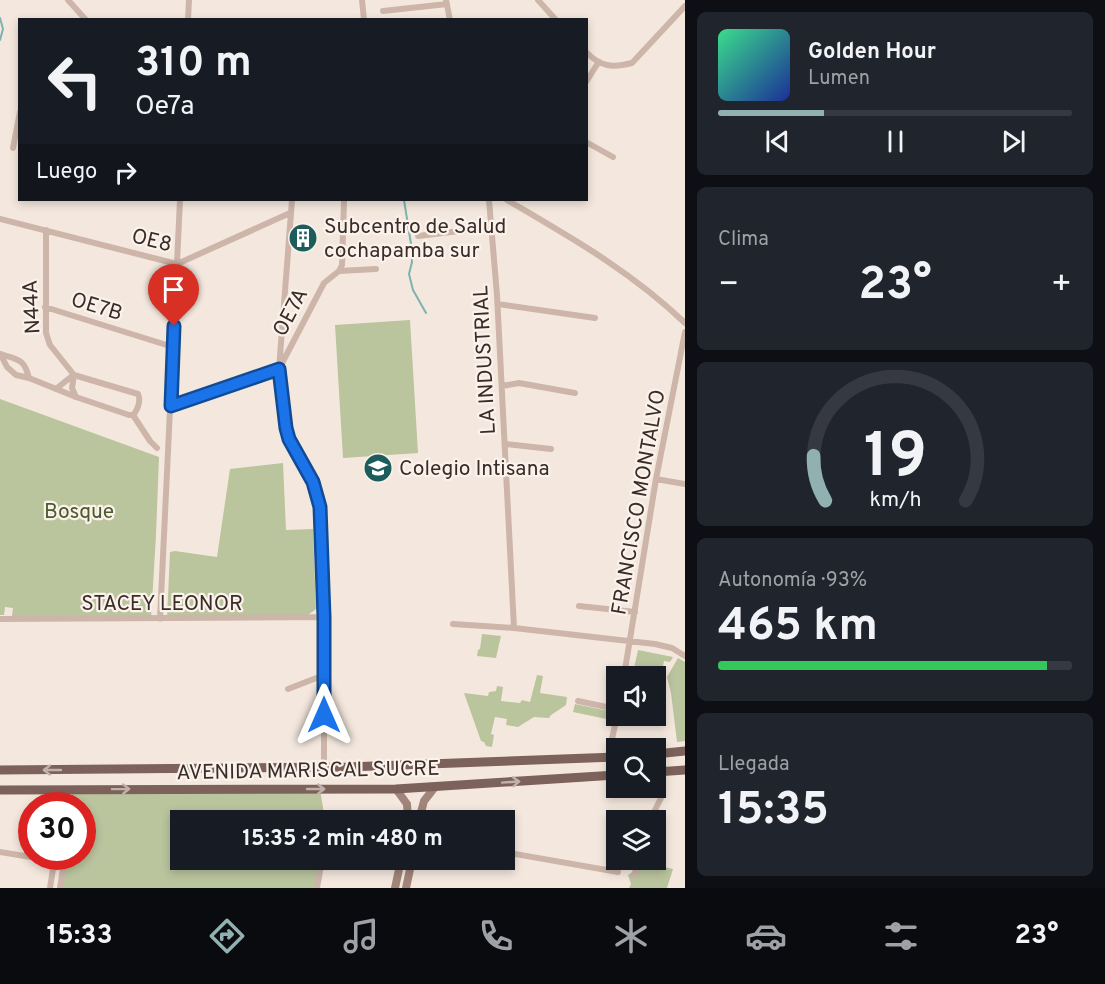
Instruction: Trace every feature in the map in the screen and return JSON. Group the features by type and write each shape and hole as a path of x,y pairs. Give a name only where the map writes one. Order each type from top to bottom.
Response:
{"main road":[{"path":"666,753 685,751"},
{"name":"AVENIDA MARISCAL SUCRE","path":"0,770 324,768 606,757"},
{"path":"666,774 685,770"},
{"name":"AVENIDA MARISCAL SUCRE","path":"0,790 396,789 606,776"}],"street":[{"path":"68,0 84,18"},
{"path":"188,18 189,0"},
{"path":"362,0 364,18"},
{"path":"538,0 554,18"},
{"path":"383,10 446,2 450,18"},
{"path":"588,54 598,63 621,66 632,63 685,6"},
{"path":"588,79 598,63"},
{"path":"12,148 18,121"},
{"path":"588,143 613,157"},
{"path":"160,619 180,201"},
{"path":"292,201 279,369 289,439 313,482 318,499 324,617 324,768"},
{"path":"344,201 343,259 339,272 376,269"},
{"name":"LA INDUSTRIAL","path":"489,201 498,304 514,628"},
{"path":"509,201 613,263 665,303 685,323"},
{"name":"OE8","path":"0,219 177,264 290,213"},
{"path":"418,236 493,227"},
{"name":"N44A","path":"46,230 47,339 73,376 72,388 76,397"},
{"name":"OE7A","path":"171,406 279,369 324,283 339,272"},
{"path":"498,304 595,318"},
{"name":"OE7B","path":"45,307 173,347"},
{"name":"FRANCISCO MONTALVO","path":"626,666 656,479 684,349 685,332"},
{"name":"N44A","path":"1,354 25,364 29,378"},
{"name":"N44A","path":"1,354 11,372 129,416 133,415"},
{"path":"56,389 73,376 138,394 139,399 133,415 157,448"},
{"path":"502,386 519,383 575,393"},
{"path":"505,444 551,449"},
{"path":"656,479 685,484"},
{"path":"579,606 635,612"},
{"name":"STACEY LEONOR","path":"0,619 324,617"},
{"path":"453,624 514,628 631,641 672,648 685,656"},
{"path":"288,689 324,675"},
{"path":"578,701 606,707"},
{"path":"422,810 424,801 435,787"},
{"path":"396,789 407,804 407,810"},
{"path":"0,852 18,854"},
{"path":"515,854 618,872"},
{"path":"50,888 53,870"},
{"path":"60,888 63,870"},
{"path":"317,888 320,870"},
{"path":"395,888 399,870"},
{"path":"406,888 410,870"},
{"path":"634,876 636,870"}],"green space":[{"path":"410,320 418,453 343,458 335,325"},
{"name":"Bosque","path":"0,399 159,457 151,619 12,616 13,608 5,607 4,615 0,615"},
{"path":"283,463 286,530 313,529 316,609 308,615 167,619 170,552 217,557 230,469"},
{"path":"482,634 501,636 496,658 477,656"},
{"path":"638,650 673,657 670,662 664,661 663,666 635,666"},
{"path":"678,658 685,662 685,741 677,742 667,677"},
{"path":"537,675 543,676 540,693 567,697 566,705 549,718 534,717 518,727 506,725 507,719 495,717 491,734 494,735 492,747 486,746 481,741 464,693 488,696 489,692 496,691 497,686 503,687 501,701 530,702"},
{"path":"575,704 606,711 606,719 573,712"},
{"path":"320,789 323,810 170,810 170,870 319,870 316,888 60,888 63,870 96,870 96,792 72,792 73,790"},
{"path":"666,867 673,869 667,888 629,888 631,884 628,875 634,870 666,870"}],"waterway":[{"path":"0,18 3,29 0,40"},
{"path":"404,201 411,244 412,262 409,274 413,290 426,313"}],"place":[{"name":"Subcentro de Salud cochapamba sur","path":"303,238"},
{"name":"Colegio Intisana","path":"378,468"}],"route":[{"path":"174,326 171,406 279,369 289,439 313,482 320,507 324,617 324,715"}]}
